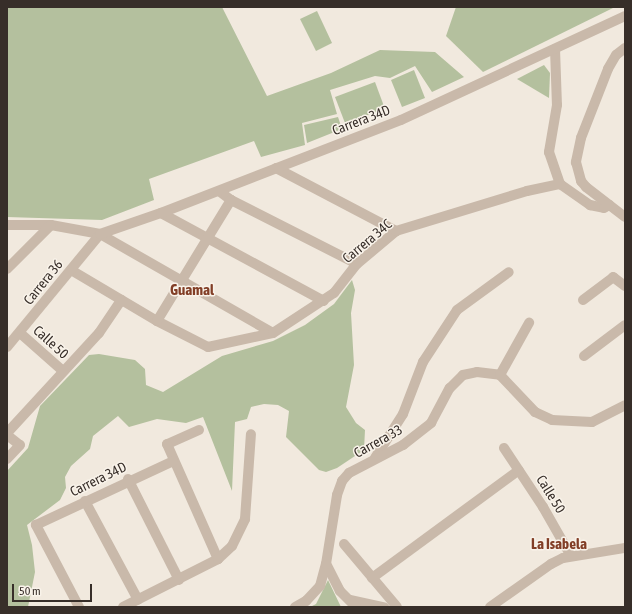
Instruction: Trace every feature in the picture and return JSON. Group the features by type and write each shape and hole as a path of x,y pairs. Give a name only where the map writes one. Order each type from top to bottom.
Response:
{"street":[{"name":"Carrera 34D","path":"100,234 161,213 401,120 625,16"},
{"path":"625,48 611,62 576,154 580,176 586,187 625,216"},
{"path":"555,49 557,105 550,152 560,184 590,205 604,208 609,205"},
{"path":"276,168 396,231"},
{"name":"Carrera 34C","path":"157,321 208,347 273,333 324,301 334,293 357,264 396,231 527,190 560,184"},
{"path":"219,191 231,200 357,264"},
{"path":"71,270 157,321 231,200"},
{"path":"161,213 324,301"},
{"path":"7,225 51,225 100,234 273,333"},
{"path":"7,269 51,225"},
{"name":"Carrera 36","path":"7,347 100,234"},
{"path":"375,458 403,414 424,362 457,310 510,272"},
{"path":"583,300 613,277 625,286"},
{"path":"7,459 20,445 7,434 99,333 121,300"},
{"path":"529,323 500,375 535,412 552,420 592,422 625,405"},
{"path":"584,356 625,325"},
{"name":"Calle 50","path":"20,333 63,371"},
{"name":"Carrera 33","path":"295,607 306,601 317,590 326,564 336,495 342,481 349,473 402,445 431,423 447,393 463,375 477,372 500,375"},
{"path":"198,430 166,444 218,559"},
{"path":"123,607 218,559 232,546 245,519 251,434"},
{"name":"Calle 50","path":"504,448 571,556"},
{"name":"Carrera 34D","path":"79,607 36,525 128,479 173,460"},
{"path":"372,578 519,470"},
{"path":"128,479 178,580"},
{"path":"85,501 138,600"},
{"path":"344,544 397,607"},
{"path":"490,607 551,564 571,556 625,548"},
{"path":"326,564 340,590 353,604 384,607"}],"green space":[{"path":"7,7 222,7 267,96 331,73 380,50 435,52 464,77 432,92 415,66 390,78 375,76 330,90 337,114 302,123 305,145 261,157 254,141 149,179 154,200 102,220 7,217"},
{"path":"456,7 615,7 483,72 446,36"},
{"path":"317,11 332,43 316,51 300,19"},
{"path":"544,65 550,73 549,98 517,79"},
{"path":"414,70 425,98 402,107 391,80"},
{"path":"375,82 385,109 345,123 335,97"},
{"path":"338,117 342,129 307,143 304,125"},
{"path":"352,280 355,290 351,313 354,365 346,407 356,423 365,430 364,450 337,468 326,472 319,470 286,437 289,411 278,405 264,404 251,407 247,419 235,422 232,491 203,417 186,423 157,419 129,427 118,416 93,436 90,449 71,466 65,477 66,488 60,500 27,525 32,545 35,572 28,607 7,607 7,471 28,448 40,406 89,355 99,354 135,360 145,369 146,385 163,392 222,356 273,341 305,325 334,304"},
{"path":"328,580 341,607 310,607 316,604"}],"district":[{"name":"Guamal","path":"192,290"},
{"name":"La Isabela","path":"559,544"}]}
